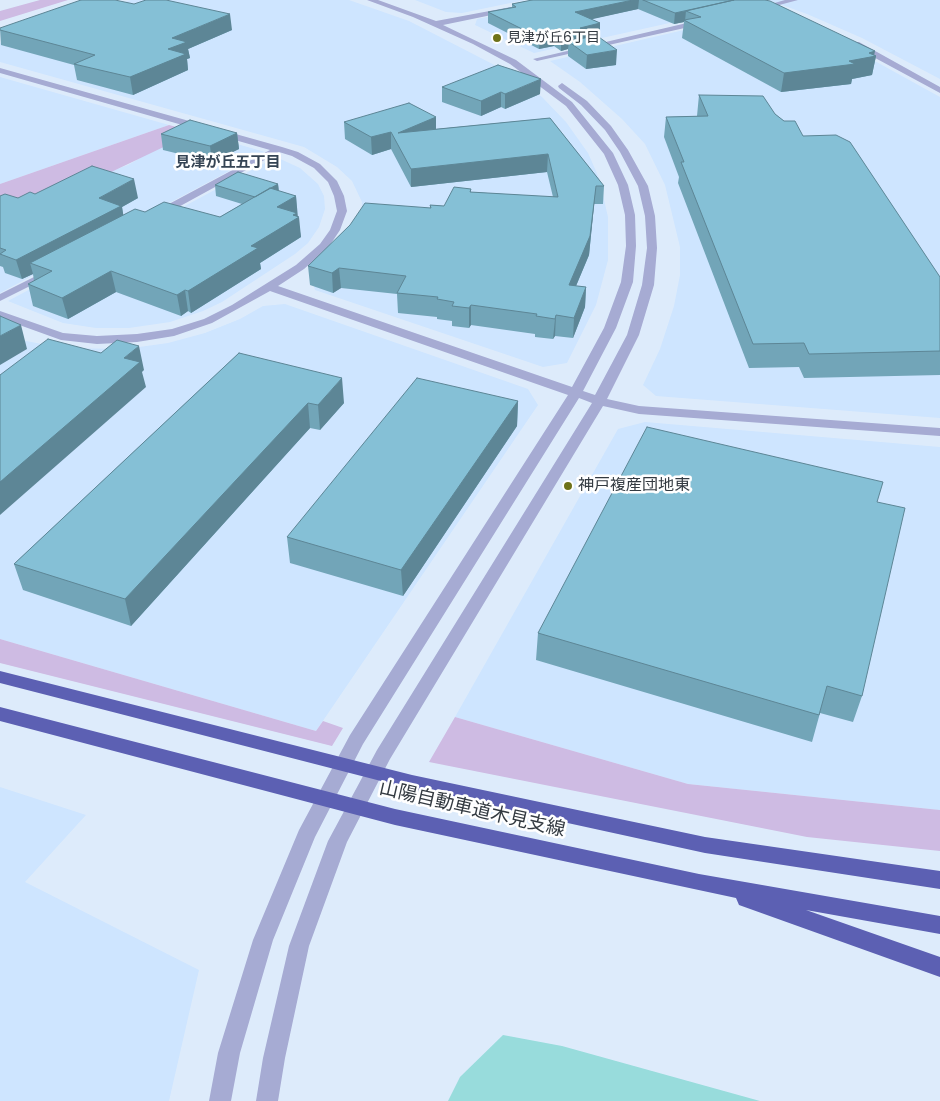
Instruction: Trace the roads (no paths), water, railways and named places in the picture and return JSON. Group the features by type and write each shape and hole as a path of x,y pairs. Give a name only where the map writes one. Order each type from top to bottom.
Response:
{"highway":[{"name":"山陽自動車道木見支線","path":"0,677 412,782 704,844 940,880"},
{"name":"山陽自動車道木見支線","path":"0,714 395,817 699,883 940,925"},
{"path":"699,883 911,955 940,967"}],"street":[{"path":"220,1101 229,1053 263,940 306,836 356,740 576,392 610,328 627,282 631,246 630,215 623,185 608,153 569,104 513,62 436,24 371,0"},
{"path":"267,1101 274,1058 299,946 338,841 382,755 599,401 633,335 648,286 652,240 650,216 643,186 625,152 608,128 584,103 524,60 450,21 392,0"},
{"path":"768,6 794,0"},
{"path":"760,3 787,14"},
{"path":"436,24 515,8"},
{"path":"537,58 712,19"},
{"path":"851,42 940,90"},
{"path":"0,70 279,149 317,166 332,181 339,196 342,210 335,230 324,246 300,267 270,287 208,321 174,332 137,338 98,340 61,336 0,314"},
{"path":"148,219 279,149"},
{"path":"0,298 61,266"},
{"path":"270,287 599,401 639,410 940,432"}],"place":[{"name":"見津が丘6丁目","path":"497,38"},
{"name":"神戸複産団地東","path":"568,486"}],"district":[{"name":"見津が丘五丁目","path":"228,163"}]}
